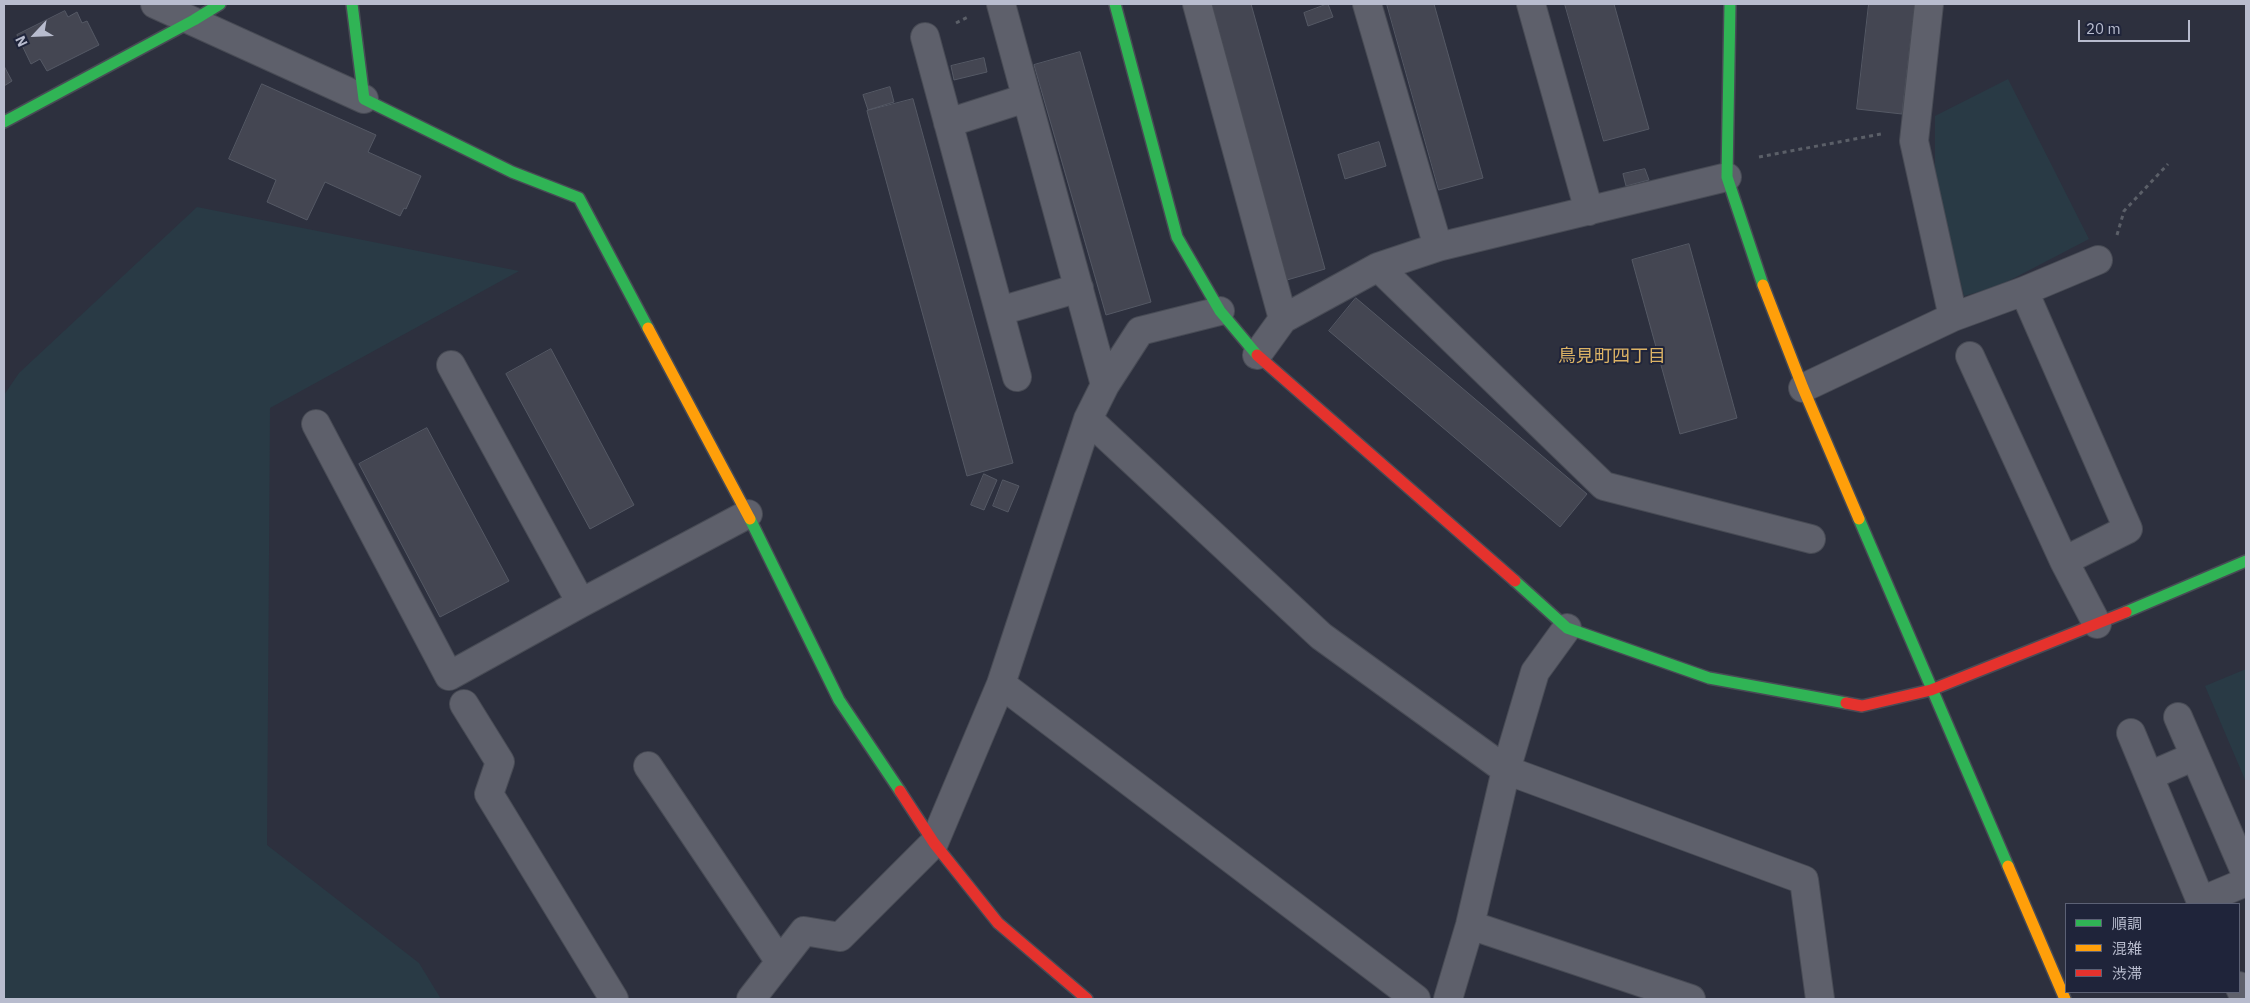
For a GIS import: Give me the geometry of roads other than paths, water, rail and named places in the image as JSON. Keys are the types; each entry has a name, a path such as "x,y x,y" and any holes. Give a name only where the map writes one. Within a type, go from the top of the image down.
{"street":[{"path":"155,4 194,20 364,99 512,172 579,198 748,514 839,700 934,844 998,922 1087,999"},
{"path":"4,122 194,20 220,4"},
{"path":"352,4 364,99"},
{"path":"1001,4 1105,386"},
{"path":"1115,4 1177,237 1220,311 1257,355 1567,628 1709,678 1862,706 1931,690 2097,624 2246,561"},
{"path":"1197,4 1284,319"},
{"path":"1367,4 1438,247"},
{"path":"1531,4 1589,211"},
{"path":"1730,4 1727,169 1762,286 1803,388 1931,690 2065,999"},
{"path":"1929,4 1914,141 1953,317"},
{"path":"926,37 1016,376"},
{"path":"948,123 1026,98"},
{"path":"1257,355 1284,319 1378,267 1438,247 1589,211 1727,169"},
{"path":"1803,388 1953,317 2024,291 2098,260"},
{"path":"1378,267 1604,486 1811,539"},
{"path":"1000,311 1079,288"},
{"path":"2024,291 2128,529 2064,561"},
{"path":"751,999 804,931 840,937 934,844 1001,684 1088,419 1105,386 1140,331 1220,311"},
{"path":"1970,356 2064,561 2097,624"},
{"path":"451,365 581,602"},
{"path":"1088,419 1321,636 1506,770 1804,880 1820,999"},
{"path":"316,424 449,676 581,602 748,514"},
{"path":"1448,999 1470,925 1506,770 1535,672 1567,628"},
{"path":"1001,684 1416,999"},
{"path":"464,704 500,762 488,794 614,999"},
{"path":"2178,717 2246,874"},
{"path":"2131,733 2201,903 2246,882"},
{"path":"2149,776 2195,756"},
{"path":"648,766 780,962"},
{"path":"1470,925 1691,999"}],"district":[{"name":"鳥見町四丁目","path":"1612,357"}]}
